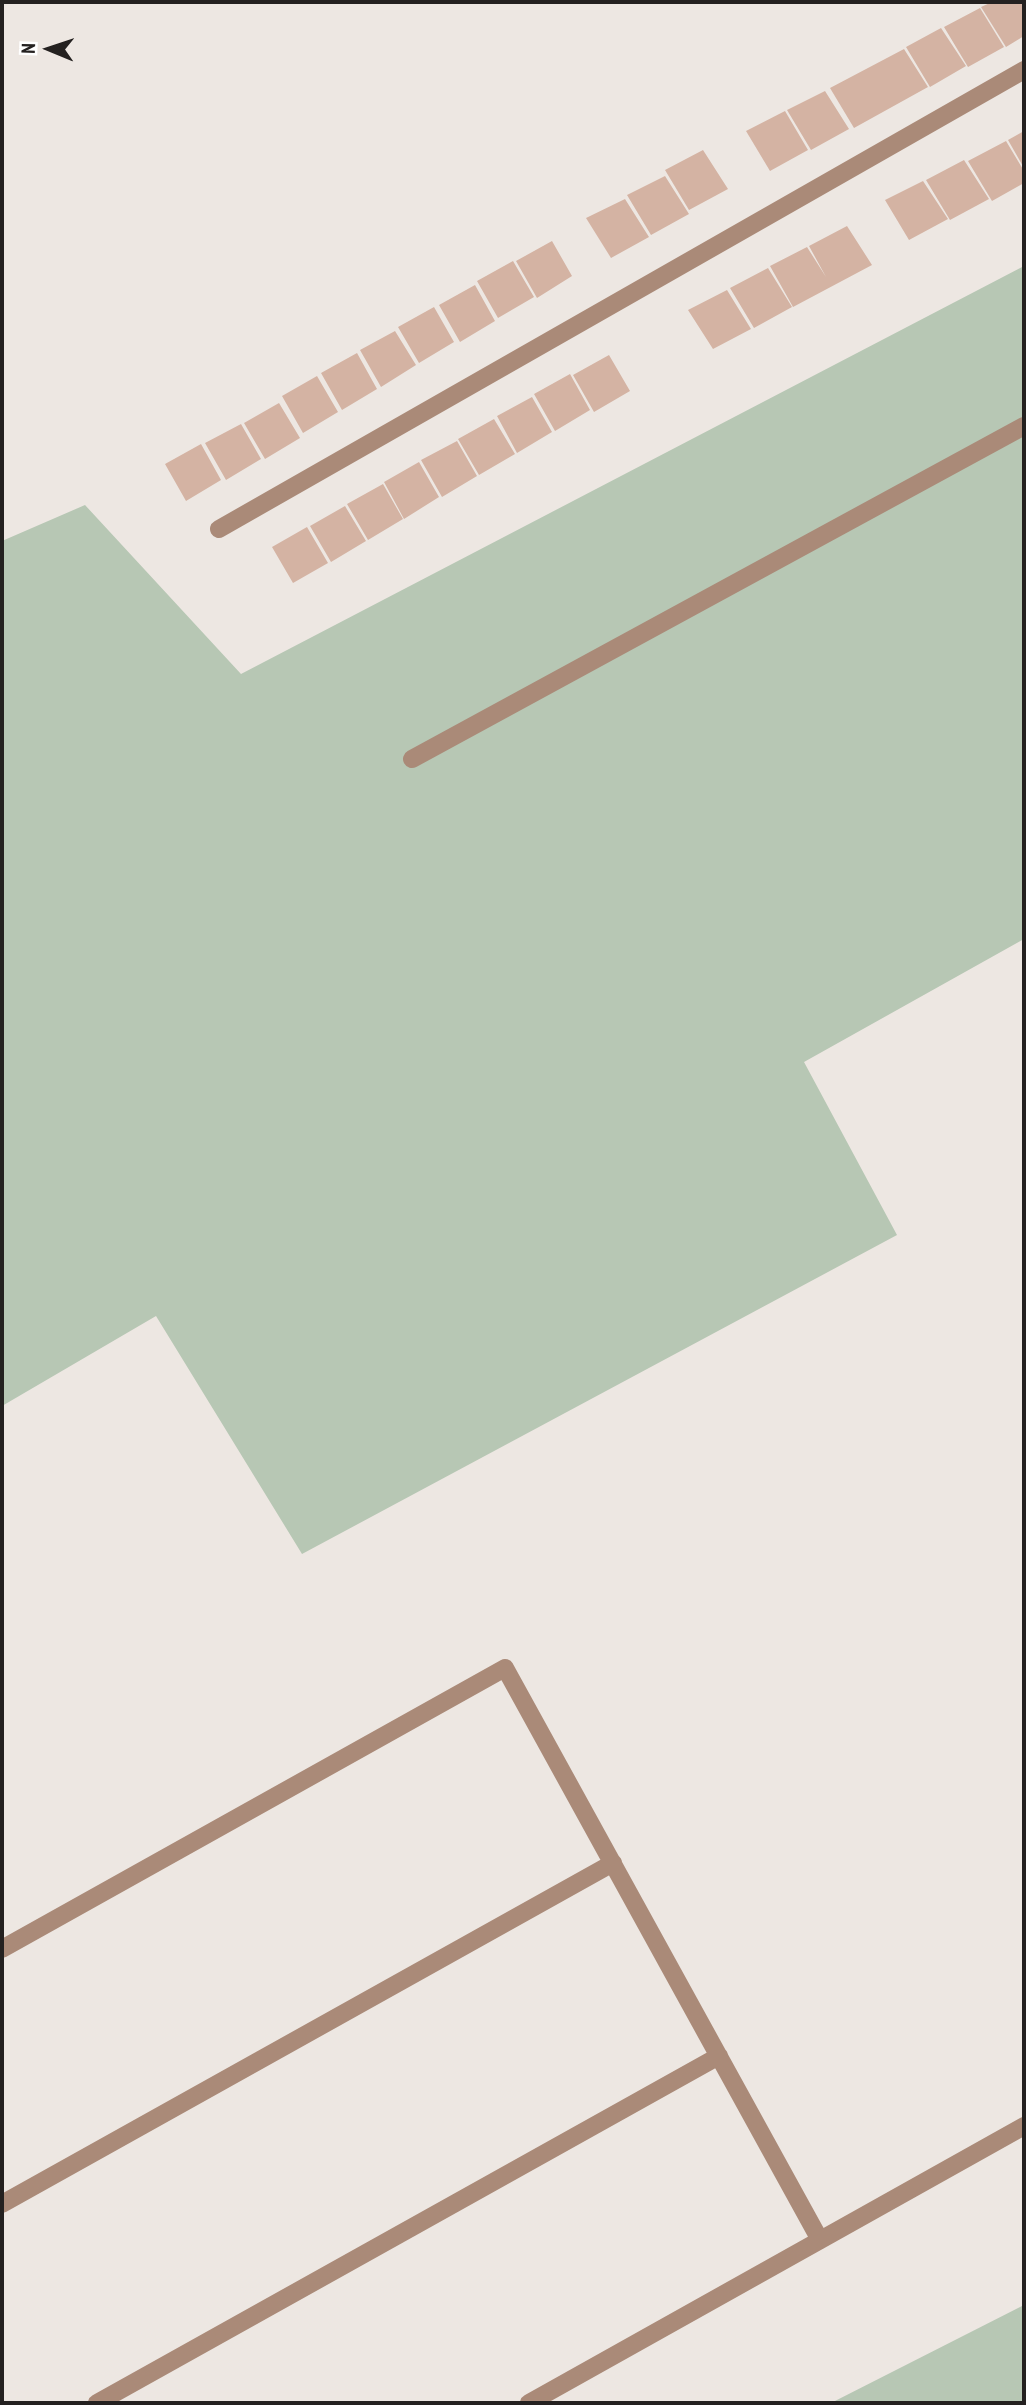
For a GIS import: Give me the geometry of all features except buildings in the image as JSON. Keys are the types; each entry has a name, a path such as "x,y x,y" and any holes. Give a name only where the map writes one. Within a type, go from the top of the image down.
{"street":[{"path":"219,529 1024,70"},
{"path":"412,759 1024,426"},
{"path":"2,1949 505,1668 820,2240"},
{"path":"2,2204 612,1863"},
{"path":"97,2403 719,2056"},
{"path":"529,2403 1024,2126"}],"green space":[{"path":"1024,266 1024,939 804,1062 897,1235 302,1554 156,1316 2,1406 2,541 85,505 241,674"},
{"path":"1024,2305 1024,2403 831,2403"}]}
